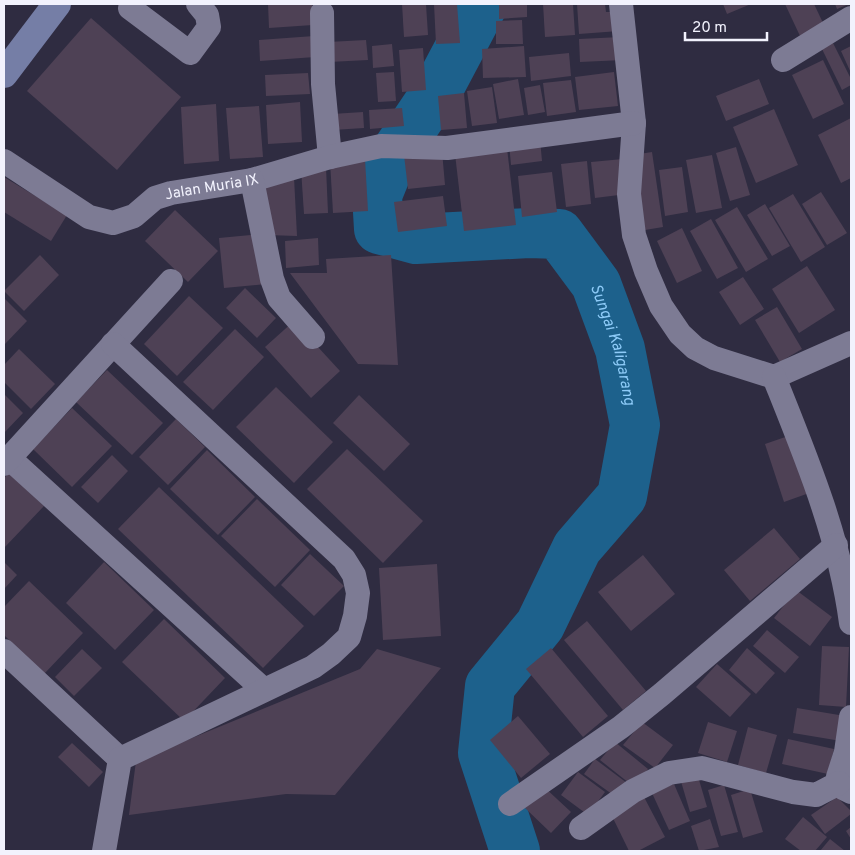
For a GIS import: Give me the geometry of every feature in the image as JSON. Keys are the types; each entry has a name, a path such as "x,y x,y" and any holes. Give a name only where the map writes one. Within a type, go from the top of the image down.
{"main road":[{"path":"4,74 57,4"}],"street":[{"path":"133,4 130,8 190,53 209,28 207,15 198,4"},
{"path":"621,4 634,123 629,194 634,235 646,271 662,306 680,334 694,348 714,358 774,377 851,343"},
{"path":"322,14 323,84 330,157"},
{"path":"782,60 851,18"},
{"name":"Jalan Muria IX","path":"4,162 89,217 114,223 134,216 155,198 171,193 252,180 330,157 381,146 447,148 634,123"},
{"path":"252,180 272,279 279,298 313,338"},
{"path":"171,281 6,461 264,690"},
{"path":"113,344 344,559 354,575 358,593 356,616 349,637 313,666 120,759"},
{"path":"774,377 804,453 836,545 851,623"},
{"path":"510,804 614,731 662,694 836,545"},
{"path":"4,651 120,759"},
{"path":"581,828 634,791 669,773 702,768 793,792 816,795 845,787 838,777 846,752 851,716"},
{"path":"104,851 120,759"}],"building":[{"path":"268,4 312,4 313,25 269,28"},
{"path":"402,4 426,4 428,35 404,37"},
{"path":"434,4 457,4 460,43 436,44"},
{"path":"499,4 527,4 527,17 499,19"},
{"path":"543,4 573,4 575,35 545,37"},
{"path":"577,4 605,4 606,12 618,12 619,31 579,34"},
{"path":"723,4 751,4 727,14"},
{"path":"785,4 814,4 824,25 800,36"},
{"path":"835,4 849,4 837,9"},
{"path":"91,18 181,97 117,170 27,91"},
{"path":"522,20 523,44 496,44 496,21"},
{"path":"314,36 315,57 260,61 259,40"},
{"path":"621,37 623,60 580,62 579,39"},
{"path":"366,40 368,60 329,62 328,42"},
{"path":"833,43 851,79 851,85 842,90 822,49"},
{"path":"392,44 394,66 373,68 372,46"},
{"path":"524,46 526,77 483,78 482,49"},
{"path":"851,46 851,73 841,51"},
{"path":"423,48 426,90 402,92 399,50"},
{"path":"569,53 571,76 531,81 529,57"},
{"path":"823,60 844,104 813,119 792,75"},
{"path":"394,72 396,101 378,102 376,73"},
{"path":"614,72 618,106 579,110 575,77"},
{"path":"308,73 310,94 266,96 265,75"},
{"path":"518,79 524,115 499,119 493,84"},
{"path":"759,79 769,104 726,121 716,96"},
{"path":"571,80 576,112 547,116 543,83"},
{"path":"540,85 545,112 528,115 524,88"},
{"path":"492,87 497,123 472,126 467,91"},
{"path":"464,93 467,128 441,130 438,96"},
{"path":"300,102 302,142 268,144 266,105"},
{"path":"216,104 219,161 184,164 181,107"},
{"path":"259,106 263,157 230,159 226,108"},
{"path":"402,108 404,126 370,129 369,110"},
{"path":"774,109 798,165 756,183 733,127"},
{"path":"363,112 364,128 333,130 332,114"},
{"path":"851,118 851,178 841,183 818,135"},
{"path":"540,139 542,161 511,165 509,143"},
{"path":"736,147 750,195 730,201 716,153"},
{"path":"507,148 516,225 464,231 455,154"},
{"path":"442,151 445,185 408,189 404,155"},
{"path":"652,152 663,227 645,230 633,155"},
{"path":"712,155 722,208 696,213 686,160"},
{"path":"365,159 368,211 333,213 330,161"},
{"path":"623,159 627,194 595,198 591,162"},
{"path":"587,161 591,204 566,207 561,164"},
{"path":"326,167 328,213 304,214 301,169"},
{"path":"682,167 688,212 665,216 659,170"},
{"path":"552,172 557,212 522,217 518,176"},
{"path":"4,177 67,215 51,241 4,212"},
{"path":"294,177 297,236 267,235 257,183"},
{"path":"821,192 847,233 827,245 802,204"},
{"path":"793,194 825,247 801,262 769,208"},
{"path":"443,196 447,226 398,232 394,202"},
{"path":"765,204 790,246 772,256 747,215"},
{"path":"737,207 768,259 746,272 715,220"},
{"path":"175,210 218,251 188,282 145,241"},
{"path":"711,219 738,268 717,279 690,231"},
{"path":"682,228 702,271 677,283 657,241"},
{"path":"262,234 266,284 224,288 219,238"},
{"path":"318,238 319,265 286,268 285,241"},
{"path":"40,255 59,275 24,311 4,291"},
{"path":"391,255 398,365 358,364 290,273 327,273 326,259"},
{"path":"807,266 835,310 799,333 772,289"},
{"path":"743,277 764,309 740,325 719,292"},
{"path":"245,288 276,318 257,338 226,308"},
{"path":"189,296 223,328 177,376 144,344"},
{"path":"4,298 27,321 4,345"},
{"path":"777,307 802,349 780,362 755,320"},
{"path":"294,321 340,371 311,398 265,347"},
{"path":"235,329 264,357 213,410 183,382"},
{"path":"19,349 55,384 31,409 4,382 4,365"},
{"path":"107,370 163,423 132,455 76,402"},
{"path":"276,387 333,442 294,483 236,427"},
{"path":"4,394 23,413 4,433"},
{"path":"359,395 410,444 384,471 333,423"},
{"path":"72,408 112,446 72,487 33,449"},
{"path":"176,419 205,447 168,485 139,457"},
{"path":"794,434 812,492 784,502 765,444"},
{"path":"347,449 423,521 383,563 307,489"},
{"path":"207,450 255,497 218,535 170,489"},
{"path":"112,455 128,471 98,503 81,487"},
{"path":"9,473 44,506 4,548 4,478"},
{"path":"159,487 304,626 263,668 118,529"},
{"path":"257,499 310,550 275,587 221,536"},
{"path":"774,528 800,559 750,601 724,570"},
{"path":"310,554 344,586 314,616 281,585"},
{"path":"643,555 675,594 631,631 598,592"},
{"path":"4,562 17,575 4,589"},
{"path":"104,562 154,610 115,650 66,603"},
{"path":"437,564 441,636 383,640 379,568"},
{"path":"29,581 83,633 44,674 4,635 4,607"},
{"path":"796,590 832,617 810,646 774,618"},
{"path":"164,619 225,678 184,721 122,662"},
{"path":"587,621 646,691 623,710 564,640"},
{"path":"767,630 799,657 785,673 753,646"},
{"path":"822,646 849,647 846,707 819,705"},
{"path":"551,648 608,716 583,737 526,669"},
{"path":"747,648 775,673 756,694 729,670"},
{"path":"82,649 102,668 74,696 55,677"},
{"path":"377,649 441,668 335,795 286,794 129,815 136,761 360,669"},
{"path":"717,664 751,694 730,717 696,687"},
{"path":"797,708 845,716 841,741 793,733"},
{"path":"518,716 550,754 521,778 490,740"},
{"path":"642,722 673,745 655,768 623,745"},
{"path":"708,722 737,731 727,762 698,753"},
{"path":"748,727 777,735 766,773 738,765"},
{"path":"788,739 834,749 828,774 782,764"},
{"path":"615,742 648,769 634,787 600,760"},
{"path":"72,743 103,772 89,787 58,757"},
{"path":"595,759 627,783 616,797 584,774"},
{"path":"578,772 605,792 588,815 561,795"},
{"path":"697,773 707,807 690,812 680,778"},
{"path":"674,784 690,821 669,830 652,793"},
{"path":"724,785 738,832 721,836 708,790"},
{"path":"543,786 571,812 551,833 524,807"},
{"path":"750,789 763,832 743,838 731,795"},
{"path":"644,797 665,837 638,851 629,851 611,814"},
{"path":"837,797 851,811 851,814 825,834 811,815"},
{"path":"803,817 827,837 815,851 801,851 785,839"},
{"path":"710,819 719,847 699,851 691,826"},
{"path":"851,827 851,839 846,831"},
{"path":"830,839 845,851 820,851"}],"waterway":[{"name":"Sungai Kaligarang","path":"483,4 437,91 392,158 377,195 379,229 416,239 529,233 559,234 596,284 620,349 635,425 622,496 577,548 540,625 490,686 483,753 515,851"}]}
